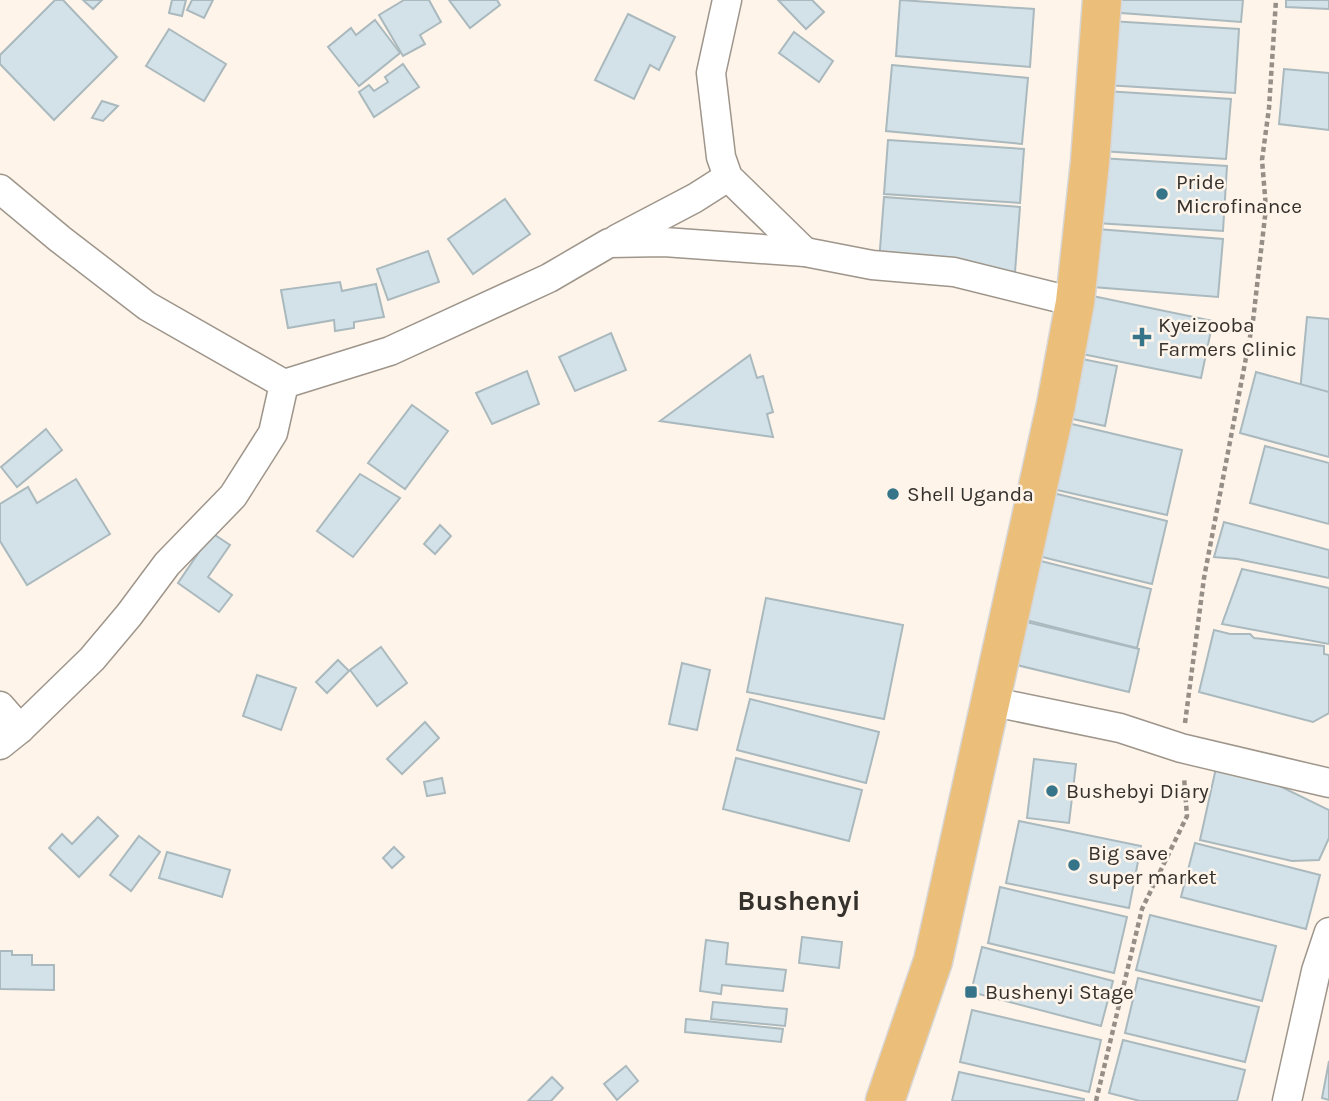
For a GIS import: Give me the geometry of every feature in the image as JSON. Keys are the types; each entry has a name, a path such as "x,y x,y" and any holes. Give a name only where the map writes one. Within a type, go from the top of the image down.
{"main road":[{"path":"885,1101 933,961 1056,405 1075,302 1090,162 1102,0"}],"street":[{"path":"727,0 711,73 721,157 728,177 805,252"},
{"path":"284,384 390,351 549,278 609,243 642,228 728,177"},
{"path":"0,189 147,306 284,384"},
{"path":"609,243 664,242 805,252 872,265 954,272 1075,302"},
{"path":"0,706 10,737 92,659 167,564 233,496 273,433 284,384"},
{"path":"989,701 1120,728 1181,748 1329,783"},
{"path":"1287,1101 1323,974 1329,932"}],"path":[{"path":"1096,1101 1142,909 1187,816 1181,748 1204,578 1252,321 1259,268 1266,208 1262,160 1269,108 1276,0"}],"building":[{"path":"55,0 63,0 117,57 54,120 0,64 0,55"},
{"path":"83,0 102,0 93,9"},
{"path":"172,0 186,0 182,16 169,13"},
{"path":"192,0 213,0 204,18 187,10"},
{"path":"404,0 429,0 441,22 420,35 425,44 403,56 379,15"},
{"path":"449,0 497,0 500,5 470,28"},
{"path":"778,0 812,0 824,12 806,29"},
{"path":"900,0 1034,9 1030,67 896,56"},
{"path":"1109,0 1243,0 1241,22 1108,12"},
{"path":"1286,0 1329,0 1329,9 1286,7"},
{"path":"628,14 675,37 659,70 650,65 634,99 595,80"},
{"path":"375,20 400,53 359,86 328,47 351,28 356,35"},
{"path":"1110,21 1239,29 1235,93 1106,85"},
{"path":"169,29 226,64 204,101 146,66"},
{"path":"794,32 833,61 819,82 779,53"},
{"path":"403,64 419,87 374,117 359,92 369,85 374,91 388,82 385,77"},
{"path":"892,65 1028,78 1022,144 886,131"},
{"path":"1284,69 1329,73 1329,130 1279,124"},
{"path":"1105,91 1231,99 1226,159 1101,151"},
{"path":"102,101 118,106 103,121 92,118"},
{"path":"888,140 1024,149 1020,203 884,194"},
{"name":"Pride Microfinance","path":"1100,158 1227,166 1223,231 1096,223"},
{"path":"884,197 1020,207 1015,272 879,262"},
{"path":"505,199 530,234 473,274 448,239"},
{"path":"1097,229 1223,239 1218,297 1093,287"},
{"path":"428,251 439,282 388,300 377,269"},
{"path":"340,282 342,291 376,284 384,317 354,322 354,328 335,331 334,320 288,328 281,290"},
{"name":"Kyeizooba Farmers Clinic","path":"1083,294 1213,321 1201,378 1072,352"},
{"path":"1307,317 1329,319 1329,395 1300,392"},
{"path":"611,333 626,370 575,391 559,357"},
{"path":"750,355 757,378 763,376 773,412 767,414 773,437 660,421"},
{"path":"1072,357 1117,366 1105,426 1059,416"},
{"path":"527,371 539,404 492,424 476,393"},
{"path":"1256,372 1329,392 1329,457 1240,433"},
{"path":"412,405 448,431 405,489 368,463"},
{"path":"1059,421 1182,450 1167,515 1044,487"},
{"path":"46,429 62,450 17,487 1,467"},
{"path":"1265,446 1329,463 1329,524 1250,503"},
{"path":"360,474 400,498 353,557 317,531"},
{"path":"76,479 110,534 27,585 0,541 0,504 28,487 37,503"},
{"path":"1045,491 1167,521 1152,584 1030,554"},
{"path":"1224,522 1329,550 1329,578 1237,559 1214,557"},
{"path":"440,525 451,536 435,554 424,544"},
{"path":"212,533 230,545 208,577 232,595 219,612 178,583"},
{"path":"1029,558 1151,589 1137,648 1014,617"},
{"path":"1242,569 1329,588 1329,644 1222,624"},
{"path":"766,598 903,625 884,719 747,692"},
{"path":"1014,619 1139,649 1129,692 1004,662"},
{"path":"1214,630 1230,634 1250,634 1254,638 1324,646 1324,654 1329,655 1329,713 1313,722 1199,692"},
{"path":"381,647 407,683 377,706 350,670"},
{"path":"338,660 349,671 327,693 316,682"},
{"path":"682,663 710,670 697,730 669,724"},
{"path":"257,675 296,688 281,730 243,716"},
{"path":"750,699 879,732 866,783 737,750"},
{"path":"425,722 439,738 402,774 387,759"},
{"path":"736,758 862,790 849,841 723,809"},
{"name":"Bushebyi Diary","path":"1034,759 1076,764 1069,823 1027,818"},
{"path":"1216,768 1263,778 1329,810 1329,838 1319,860 1292,861 1200,840"},
{"path":"442,778 445,793 427,796 424,782"},
{"path":"98,817 118,836 79,877 49,848 62,834 72,844"},
{"name":"Big save super market","path":"1019,821 1141,846 1129,908 1006,883"},
{"path":"139,836 160,852 131,891 110,875"},
{"path":"1195,843 1320,875 1306,929 1181,897"},
{"path":"394,847 404,857 392,868 383,858"},
{"path":"167,852 230,870 222,897 159,878"},
{"path":"1000,887 1127,917 1114,973 988,943"},
{"path":"1150,915 1276,946 1262,1001 1136,970"},
{"path":"802,937 842,942 839,968 799,963"},
{"path":"706,940 728,943 726,964 786,970 783,991 722,985 721,994 700,991"},
{"path":"982,947 1113,981 1101,1026 971,992"},
{"path":"0,951 12,951 12,955 32,955 32,965 54,965 54,990 0,989"},
{"path":"1138,978 1259,1007 1245,1062 1125,1033"},
{"path":"713,1002 787,1009 785,1026 711,1019"},
{"path":"972,1010 1101,1040 1089,1092 960,1062"},
{"path":"686,1019 783,1029 781,1042 685,1032"},
{"path":"1123,1040 1245,1070 1237,1101 1140,1101 1109,1093"},
{"path":"1329,1061 1329,1100 1322,1098"},
{"path":"626,1066 638,1081 617,1100 604,1084"},
{"path":"959,1072 1084,1099 1084,1101 952,1101"},
{"path":"552,1077 563,1088 551,1101 528,1101"}],"place":[{"name":"Pride Microfinance","path":"1162,194"},
{"name":"Kyeizooba Farmers Clinic","path":"1142,337"},
{"name":"Shell Uganda","path":"893,494"},
{"name":"Bushebyi Diary","path":"1052,791"},
{"name":"Big save super market","path":"1074,865"},
{"name":"Bushenyi Stage","path":"971,992"}],"district":[{"name":"Bushenyi","path":"799,900"}]}
